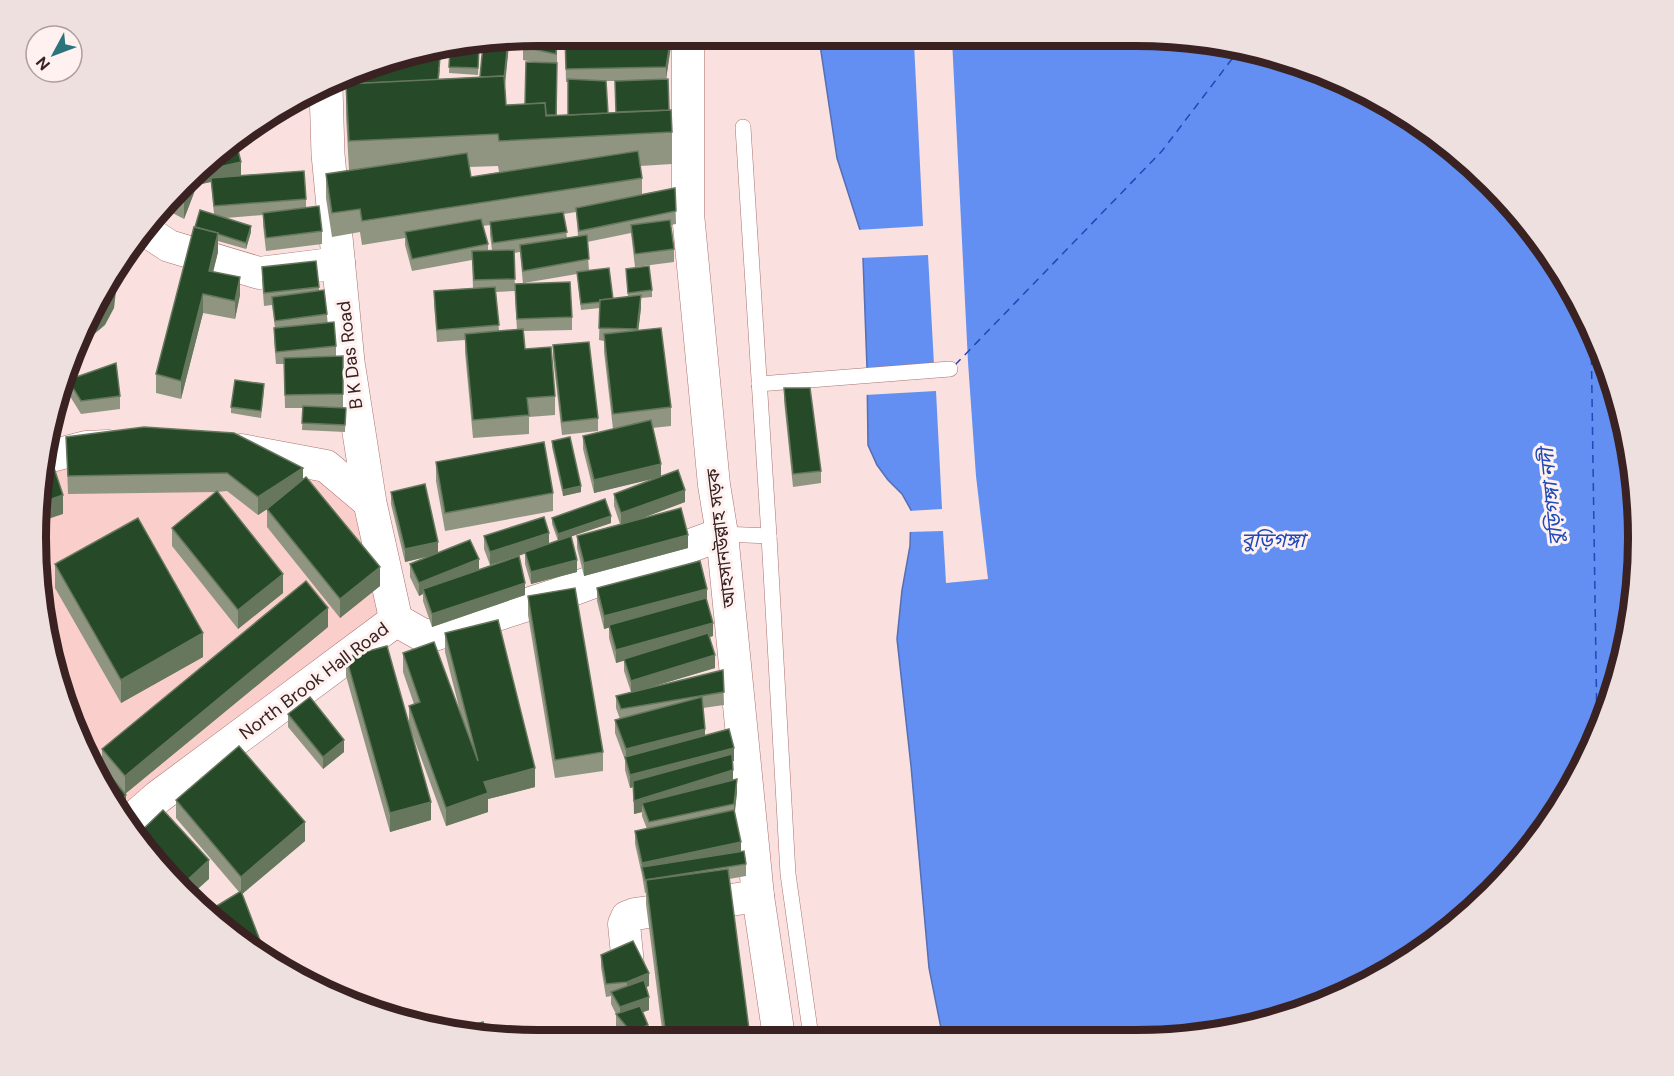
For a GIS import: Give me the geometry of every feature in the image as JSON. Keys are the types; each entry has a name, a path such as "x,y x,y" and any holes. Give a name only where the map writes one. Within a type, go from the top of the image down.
{"street":[{"name":"আহসানউল্লাহ সড়ক","path":"688,46 688,214 714,485 722,534 758,896 778,1030"},
{"name":"B K Das Road","path":"326,95 328,154 348,362 370,503 396,620"},
{"path":"152,235 169,246 259,273 339,263"},
{"path":"210,444 326,466 370,503"},
{"path":"54,455 86,447 131,446"},
{"name":"North Brook Hall Road","path":"134,818 158,797 396,620 426,638 557,595 722,534"},
{"path":"634,1014 624,924 627,917 758,896"}],"lane":[{"path":"743,127 788,874 810,1030"},
{"path":"759,384 950,369"},
{"path":"722,534 769,536"}],"shaded area":[{"path":"54,457 326,466 370,503 396,620 129,811 112,784 84,726 63,665 56,634 46,538"}],"water":[{"name":"বুড়িগঙ্গা","path":"820,46 1136,46 1168,48 1232,56 1263,63 1324,84 1353,97 1382,112 1435,148 1484,190 1506,214 1545,265 1562,292 1590,350 1601,380 1611,411 1623,474 1628,538 1626,570 1618,634 1611,665 1590,726 1577,755 1562,784 1526,837 1484,886 1460,908 1409,947 1382,964 1324,992 1263,1013 1200,1025 1136,1030 941,1030 929,968 897,639 902,590 910,546 911,510 902,494 877,465 868,445 863,258 860,230 837,158"}],"pier":[{"path":"914,46 952,46 968,362 976,476 988,579 946,583 943,531 908,532 908,511 942,509 936,391 865,395 864,368 934,365 928,255 860,258 857,230 923,226"}],"building":[{"path":"556,46 556,54 523,47"},
{"path":"565,46 670,46 666,67 566,69"},
{"path":"507,48 504,79 504,76 480,77 483,50"},
{"path":"479,51 478,68 449,67 450,55"},
{"path":"440,57 438,80 350,84 411,63"},
{"path":"526,62 557,63 556,115 546,115 545,103 525,104"},
{"path":"504,76 506,105 545,103 546,116 671,110 672,132 499,141 498,134 349,141 346,86"},
{"path":"568,79 606,81 608,113 568,115"},
{"path":"668,79 669,110 616,112 615,81"},
{"path":"238,149 241,162 214,168"},
{"path":"638,151 642,178 362,221 360,209 332,213 326,174 467,153 471,177"},
{"path":"304,171 306,199 214,206 211,178"},
{"path":"675,188 676,211 579,231 576,208"},
{"path":"319,206 322,231 266,238 263,213"},
{"path":"200,210 251,226 246,243 195,227"},
{"path":"563,212 567,232 493,243 490,222"},
{"path":"481,219 488,244 412,259 405,232"},
{"path":"670,220 674,249 635,254 631,225"},
{"path":"194,227 218,233 209,271 240,277 235,301 203,294 181,381 156,374"},
{"path":"587,235 589,259 523,271 520,245"},
{"path":"514,250 515,279 474,280 472,251"},
{"path":"316,261 319,287 264,293 262,267"},
{"path":"649,266 652,290 628,293 626,269"},
{"path":"609,268 613,299 581,304 577,272"},
{"path":"570,282 572,317 517,319 515,284"},
{"path":"495,287 499,325 437,330 434,291"},
{"path":"324,290 327,314 275,321 272,297"},
{"path":"641,295 637,329 599,328 600,300"},
{"path":"334,322 336,346 276,352 274,328"},
{"path":"661,328 671,407 613,414 604,334"},
{"path":"523,329 525,349 551,347 555,396 527,398 529,415 473,420 465,334"},
{"path":"589,342 598,418 562,422 553,345"},
{"path":"343,356 343,394 285,395 284,358"},
{"path":"116,363 120,396 81,401 71,385 74,378"},
{"path":"235,380 264,384 261,411 231,407"},
{"path":"784,388 810,388 821,471 793,474"},
{"path":"303,406 346,408 345,425 302,423"},
{"path":"651,420 661,464 594,480 583,436"},
{"path":"144,427 234,433 303,468 258,497 227,473 68,476 66,437"},
{"path":"570,437 581,486 563,490 552,441"},
{"path":"544,442 553,493 445,513 436,462"},
{"path":"53,464 63,495 49,500"},
{"path":"678,470 685,490 621,513 614,494"},
{"path":"306,477 380,567 340,599 267,509"},
{"path":"425,484 438,542 405,549 391,492"},
{"path":"217,491 283,574 238,610 172,528"},
{"path":"605,499 611,516 558,534 552,518"},
{"path":"681,508 688,535 584,563 577,536"},
{"path":"544,517 549,533 490,552 484,536"},
{"path":"138,518 203,633 121,680 55,564"},
{"path":"571,536 577,560 531,572 525,552"},
{"path":"470,540 479,559 419,583 410,564"},
{"path":"519,556 525,583 432,614 423,589"},
{"path":"700,561 707,589 604,616 597,588"},
{"path":"306,581 328,608 125,776 102,749"},
{"path":"575,588 603,752 555,760 528,596"},
{"path":"706,598 713,623 616,650 609,625"},
{"path":"498,620 535,768 484,782 488,793 446,808 409,706 420,702 403,653 434,642 478,761 445,633"},
{"path":"708,633 715,655 631,681 624,659"},
{"path":"387,646 431,802 390,813 346,657"},
{"path":"723,670 724,692 621,709 616,696"},
{"path":"310,697 344,740 323,757 288,714"},
{"path":"702,697 705,729 626,749 615,720"},
{"path":"729,729 734,748 630,775 625,757"},
{"path":"239,746 305,822 241,877 176,800"},
{"path":"732,754 733,770 634,801 633,781"},
{"path":"103,767 126,795 121,799"},
{"path":"737,779 734,804 649,822 642,803"},
{"path":"163,810 209,860 186,881 143,830"},
{"path":"734,810 741,842 642,863 635,831"},
{"path":"744,851 746,864 645,880 642,867"},
{"path":"728,869 749,1030 665,1030 646,880"},
{"path":"241,891 261,944 239,928 214,908"},
{"path":"633,941 649,973 627,982 606,984 601,955"},
{"path":"644,980 649,997 620,1007 611,992"},
{"path":"640,1006 648,1025 629,1030 616,1014"}],"ferry route":[{"path":"955,365 1162,151 1234,56"},
{"path":"1591,354 1597,708"}],"water label":[{"name":"বুড়িগঙ্গা নদী","path":"1551,497"}]}
